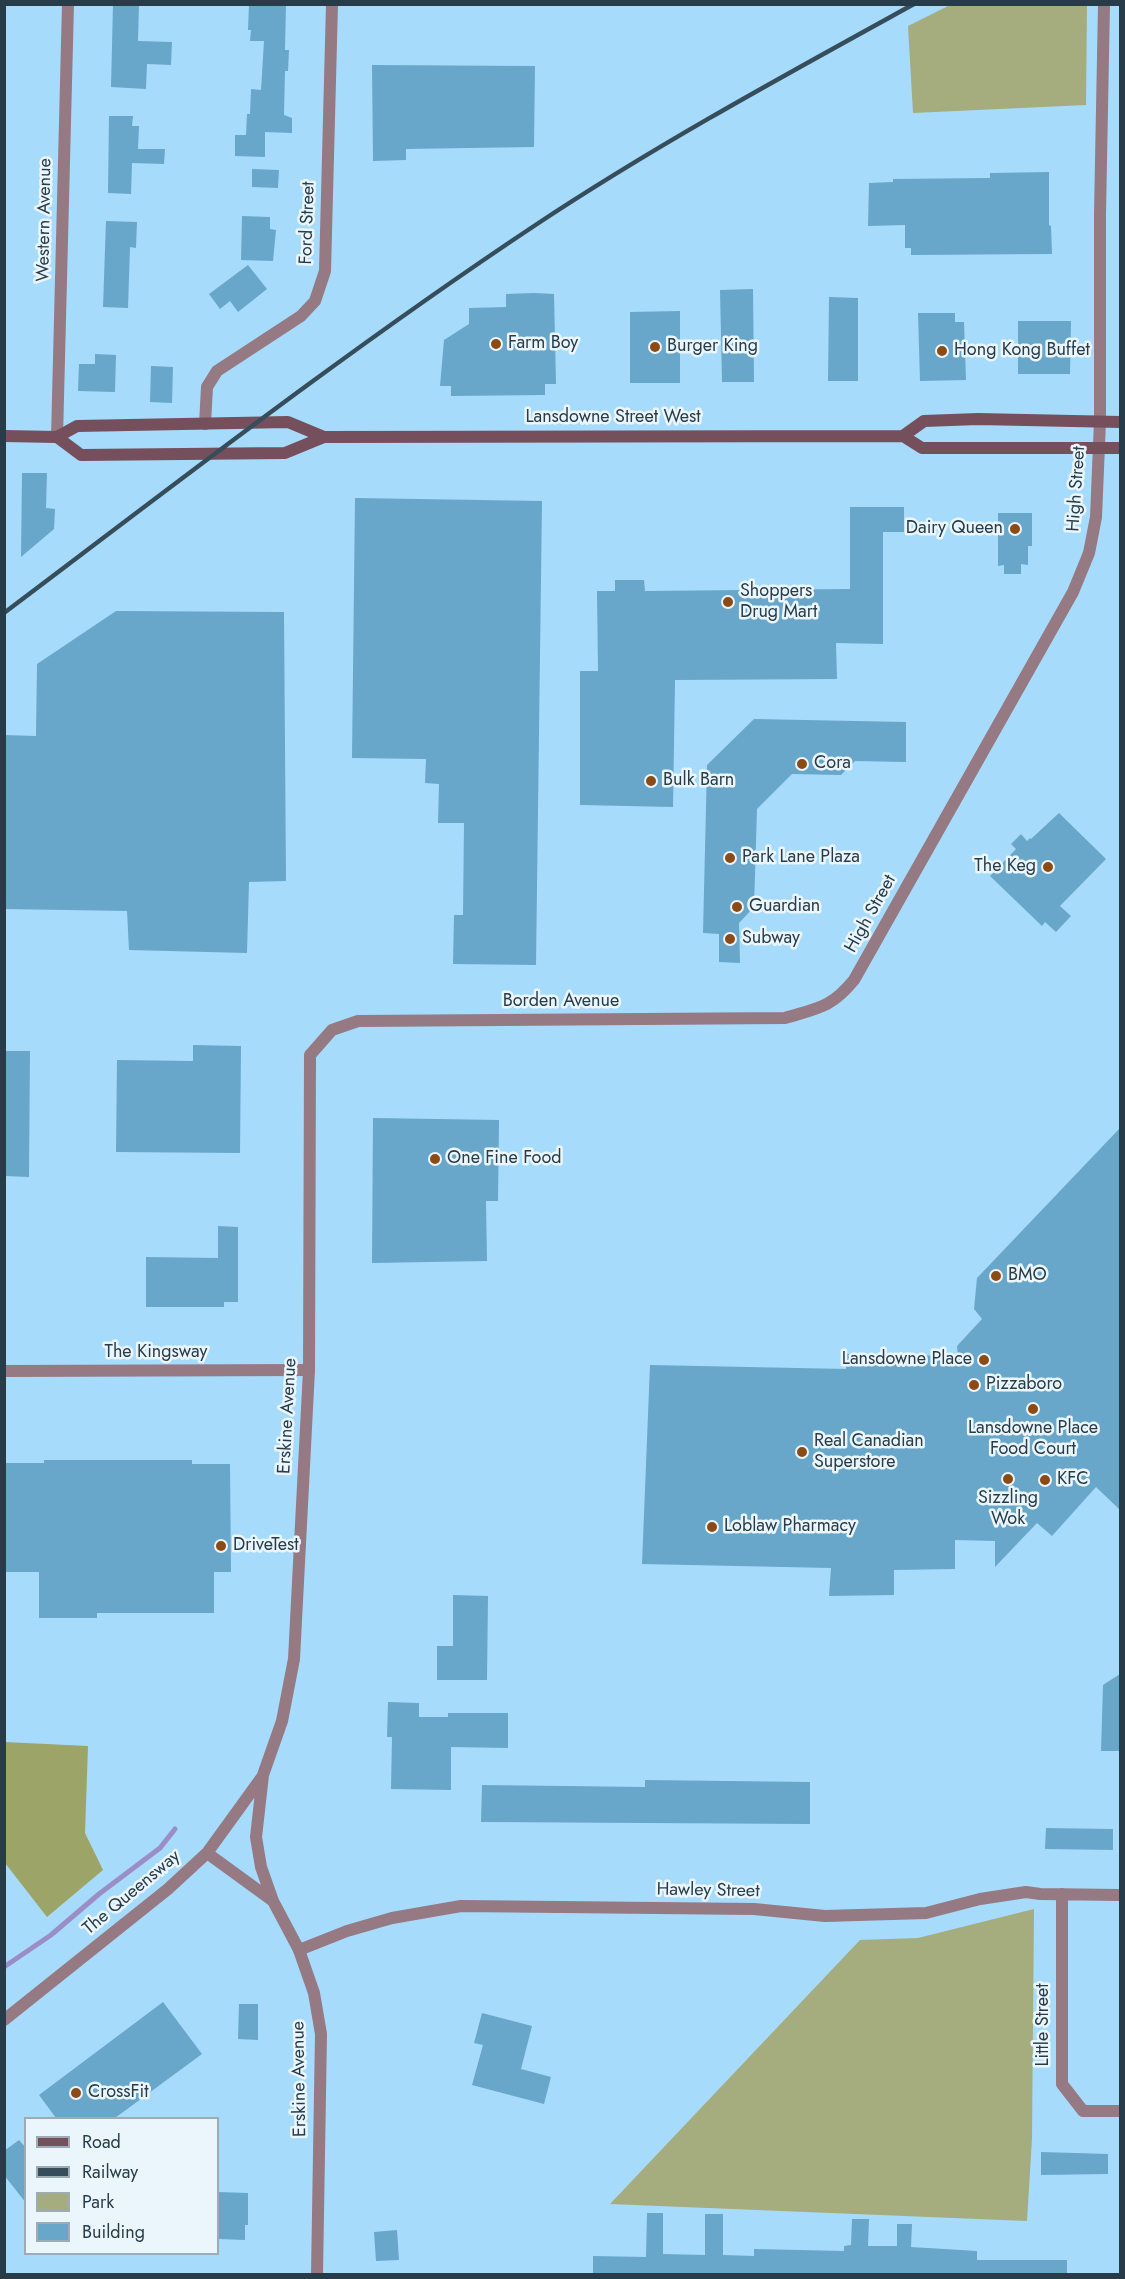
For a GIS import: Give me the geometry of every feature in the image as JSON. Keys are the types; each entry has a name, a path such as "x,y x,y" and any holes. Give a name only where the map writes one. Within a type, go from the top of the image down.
{"main road":[{"path":"903,436 924,421 978,419 1120,422"},
{"name":"Lansdowne Street West","path":"4,436 57,437 77,426 288,422 324,437"},
{"name":"Lansdowne Street West","path":"57,437 81,455 285,453 324,437 903,436 922,448 1120,448"}],"street":[{"name":"Western Avenue","path":"57,437 68,4"},
{"name":"Ford Street","path":"205,424 207,387 217,371 301,315 315,301 325,271 332,4"},
{"name":"High Street","path":"823,1007 839,998 854,980 1073,592 1089,553 1096,517 1100,421 1100,214 1104,4"},
{"name":"Borden Avenue","path":"310,1055 332,1030 358,1021 785,1018 823,1007"},
{"name":"Erskine Avenue","path":"263,1775 282,1721 294,1659 309,1370 310,1055"},
{"name":"The Kingsway","path":"4,1371 309,1370"},
{"name":"The Queensway","path":"4,2020 168,1889 207,1853 263,1775"},
{"path":"263,1775 256,1837 261,1867 273,1901"},
{"name":"Erskine Avenue","path":"207,1853 273,1901 299,1950 314,1993 321,2034 317,2274"},
{"name":"Hawley Street","path":"299,1950 347,1931 392,1918 461,1906 754,1909 825,1916 926,1913 980,1899 1026,1892 1120,1895"},
{"name":"Little Street","path":"1062,1894 1062,2084 1083,2110 1120,2111"}],"green space":[{"path":"952,4 1087,5 1086,105 913,113 908,26"},
{"path":"4,1742 88,1746 85,1833 103,1870 47,1917 5,1863"},
{"path":"1034,1909 1032,2138 1027,2221 610,2204 860,1940 918,1938"}],"building":[{"path":"113,4 139,4 138,41 172,42 171,65 147,64 146,89 111,87"},
{"path":"249,4 286,4 285,50 289,50 288,71 285,71 284,115 292,118 292,133 265,132 265,157 235,156 235,135 246,135 251,89 261,90 264,41 250,41"},
{"path":"372,65 535,66 534,147 406,149 406,160 373,161"},
{"path":"109,116 133,116 132,126 139,126 138,149 165,149 164,164 132,163 131,194 108,193"},
{"path":"252,169 279,170 278,188 252,187"},
{"path":"1049,172 1049,225 1051,226 1052,254 911,255 911,248 905,248 905,225 868,226 869,183 893,182 893,179 990,178 990,173"},
{"path":"242,216 270,217 270,229 276,230 273,261 241,260"},
{"path":"106,221 137,222 136,248 130,247 128,308 103,307"},
{"path":"248,265 267,289 238,312 230,301 220,309 209,294"},
{"path":"753,289 754,382 722,382 720,290"},
{"name":"Farm Boy","path":"506,294 554,294 556,384 545,384 545,395 451,396 451,386 440,386 444,340 469,324 469,308 506,307"},
{"path":"829,297 858,298 858,381 828,381"},
{"name":"Burger King","path":"680,311 680,383 630,383 630,312"},
{"name":"Hong Kong Buffet","path":"918,313 955,313 955,322 964,322 966,380 920,381"},
{"path":"1018,321 1071,321 1070,374 1018,374"},
{"path":"95,354 116,355 115,392 78,391 79,364 95,364"},
{"path":"151,366 173,367 172,403 150,402"},
{"path":"22,473 47,473 46,508 55,509 54,529 21,557"},
{"path":"355,498 542,501 536,965 453,964 454,915 463,915 464,823 438,823 439,784 425,783 426,759 352,758"},
{"path":"850,507 904,507 904,532 883,532 883,644 836,643 837,679 675,680 673,807 580,805 580,671 598,671 597,591 615,591 615,580 644,580 645,591 850,589"},
{"name":"Dairy Queen","path":"998,513 1032,513 1032,546 1028,546 1028,565 1021,564 1021,574 1004,574 1004,565 998,566"},
{"path":"116,611 284,612 286,881 249,882 247,953 129,950 127,911 4,909 4,735 36,736 37,664"},
{"name":"Park Lane Plaza","path":"754,719 906,722 906,762 855,761 841,775 792,774 757,809 754,907 739,923 740,963 719,962 719,934 703,933 707,765"},
{"name":"The Keg","path":"1059,813 1106,859 1060,906 1071,916 1056,932 1045,922 1042,926 990,876 1016,849 1011,844 1021,834 1027,841 1031,839"},
{"path":"193,1045 241,1046 240,1153 116,1152 117,1060 193,1061"},
{"path":"4,1051 30,1051 29,1177 4,1176"},
{"path":"373,1118 499,1120 498,1201 486,1201 487,1261 372,1263"},
{"name":"Lansdowne Place","path":"1120,1128 1120,1510 1096,1487 1052,1536 1037,1523 995,1567 995,1541 955,1540 955,1569 894,1570 894,1595 829,1596 831,1568 642,1564 650,1365 846,1369 847,1354 958,1356 957,1346 982,1319 974,1309 977,1278"},
{"path":"218,1226 238,1227 238,1302 224,1302 224,1307 146,1307 146,1257 218,1258"},
{"path":"44,1460 192,1460 192,1464 230,1464 231,1572 214,1572 214,1613 97,1613 97,1618 39,1618 39,1572 4,1572 4,1463 44,1463"},
{"path":"453,1595 488,1596 487,1680 437,1680 437,1646 453,1646"},
{"path":"1120,1674 1120,1751 1101,1751 1103,1685"},
{"path":"388,1702 419,1703 419,1717 448,1717 448,1713 508,1713 508,1748 451,1747 451,1790 391,1789 392,1737 387,1737"},
{"path":"645,1780 810,1782 810,1824 481,1822 482,1785 645,1787"},
{"path":"1046,1828 1113,1829 1113,1850 1045,1849"},
{"path":"163,2002 202,2054 116,2117 55,2117 39,2095"},
{"path":"239,2004 258,2004 258,2040 238,2039"},
{"path":"482,2013 532,2026 521,2069 551,2077 544,2104 472,2085 483,2045 474,2043"},
{"path":"19,2140 24,2146 24,2200 4,2175 4,2151"},
{"path":"1041,2152 1108,2154 1108,2174 1041,2175"},
{"path":"219,2192 248,2193 248,2225 245,2225 245,2240 219,2239"},
{"path":"647,2213 663,2213 663,2254 705,2255 705,2214 723,2214 723,2255 754,2256 754,2249 844,2251 844,2246 851,2245 852,2219 869,2219 868,2246 897,2246 897,2224 912,2224 911,2247 977,2251 977,2260 1067,2260 1067,2274 593,2274 593,2256 646,2257"},
{"path":"397,2230 399,2260 376,2261 374,2232"}],"waterway":[{"path":"4,1967 51,1935 99,1894 160,1848 175,1829"}],"railway":[{"path":"4,613 332,367 534,226 674,139 914,4"}],"place":[{"name":"Farm Boy","path":"496,344"},
{"name":"Burger King","path":"655,347"},
{"name":"Hong Kong Buffet","path":"942,351"},
{"name":"Dairy Queen","path":"1015,529"},
{"name":"Shoppers Drug Mart","path":"728,602"},
{"name":"Cora","path":"802,764"},
{"name":"Bulk Barn","path":"651,781"},
{"name":"Park Lane Plaza","path":"730,858"},
{"name":"The Keg","path":"1048,867"},
{"name":"Guardian","path":"737,907"},
{"name":"Subway","path":"730,939"},
{"name":"One Fine Food","path":"435,1159"},
{"name":"BMO","path":"996,1276"},
{"name":"Lansdowne Place","path":"984,1360"},
{"name":"Pizzaboro","path":"974,1385"},
{"name":"Lansdowne Place Food Court","path":"1033,1409"},
{"name":"Real Canadian Superstore","path":"802,1452"},
{"name":"Sizzling Wok","path":"1008,1479"},
{"name":"KFC","path":"1045,1480"},
{"name":"Loblaw Pharmacy","path":"712,1527"},
{"name":"DriveTest","path":"221,1546"},
{"name":"CrossFit","path":"76,2093"}]}
